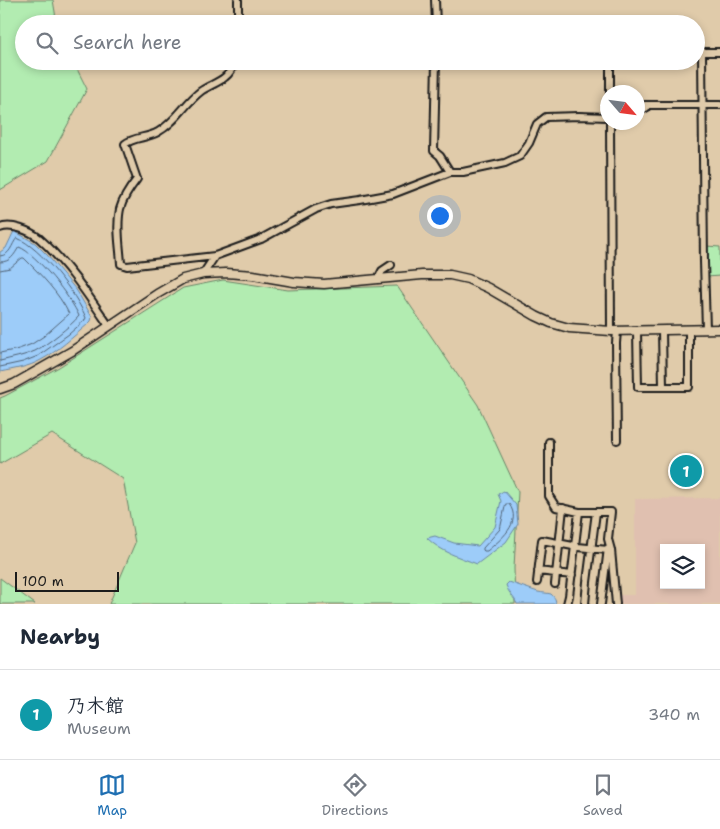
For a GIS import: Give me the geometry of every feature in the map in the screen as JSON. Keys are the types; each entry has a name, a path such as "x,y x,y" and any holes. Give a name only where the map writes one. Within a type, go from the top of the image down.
{"street":[{"path":"238,0 238,15"},
{"path":"435,0 436,15"},
{"path":"705,52 720,52"},
{"path":"232,70 224,78 202,90 178,116 159,132 128,141 125,144 137,178 127,192 120,208 118,230 122,264 127,266 215,256 261,239 316,209 331,204 393,194 450,172 463,172 505,163 520,156 529,143 537,124 546,117 600,117"},
{"path":"436,70 434,151 440,156 450,172"},
{"path":"610,70 610,85"},
{"path":"700,70 706,329"},
{"path":"646,108 645,105 720,105"},
{"path":"610,130 617,440"},
{"path":"0,228 8,226 20,229 30,232 38,238 72,274 109,326"},
{"path":"203,274 215,256"},
{"path":"378,279 382,271 391,265"},
{"path":"0,389 14,384 72,351 184,278 203,274 252,275 294,282 324,284 422,275 450,275 468,279 488,288 536,316 568,328 614,331 720,329"},
{"path":"662,330 663,387"},
{"path":"636,331 638,387 689,387 689,330"},
{"path":"549,442 549,496 556,507 579,512 611,512 608,539 612,558 616,604"},
{"path":"555,584 563,508"},
{"path":"567,604 579,512"},
{"path":"585,604 596,512"},
{"path":"537,582 542,540 592,548 609,546"},
{"path":"601,604 609,546"},
{"path":"538,571 572,575"}],"shaded area":[{"path":"720,498 720,604 619,604 619,595 635,595 635,499"}],"green space":[{"path":"0,0 53,0 56,15 15,15 15,70 78,70 87,89 48,161 0,190"},
{"path":"706,246 720,247 720,276 706,277"},
{"path":"223,280 288,290 397,286 478,405 518,492 514,568 515,604 109,604 135,543 123,479 52,434 0,464 0,398 59,367 183,288"},
{"path":"0,578 35,604 0,604"}],"water":[{"path":"14,231 35,243 48,256 77,291 92,317 88,324 65,344 47,356 26,366 0,372 0,252 6,248"},
{"path":"504,491 516,505 518,524 506,542 477,564 444,551 427,538 435,536 454,543 478,546 495,527 501,501 498,494"},
{"path":"509,582 538,592 551,594 556,603 517,604 507,588 506,585"}],"place":[{"name":"乃木館","path":"686,471"}]}
